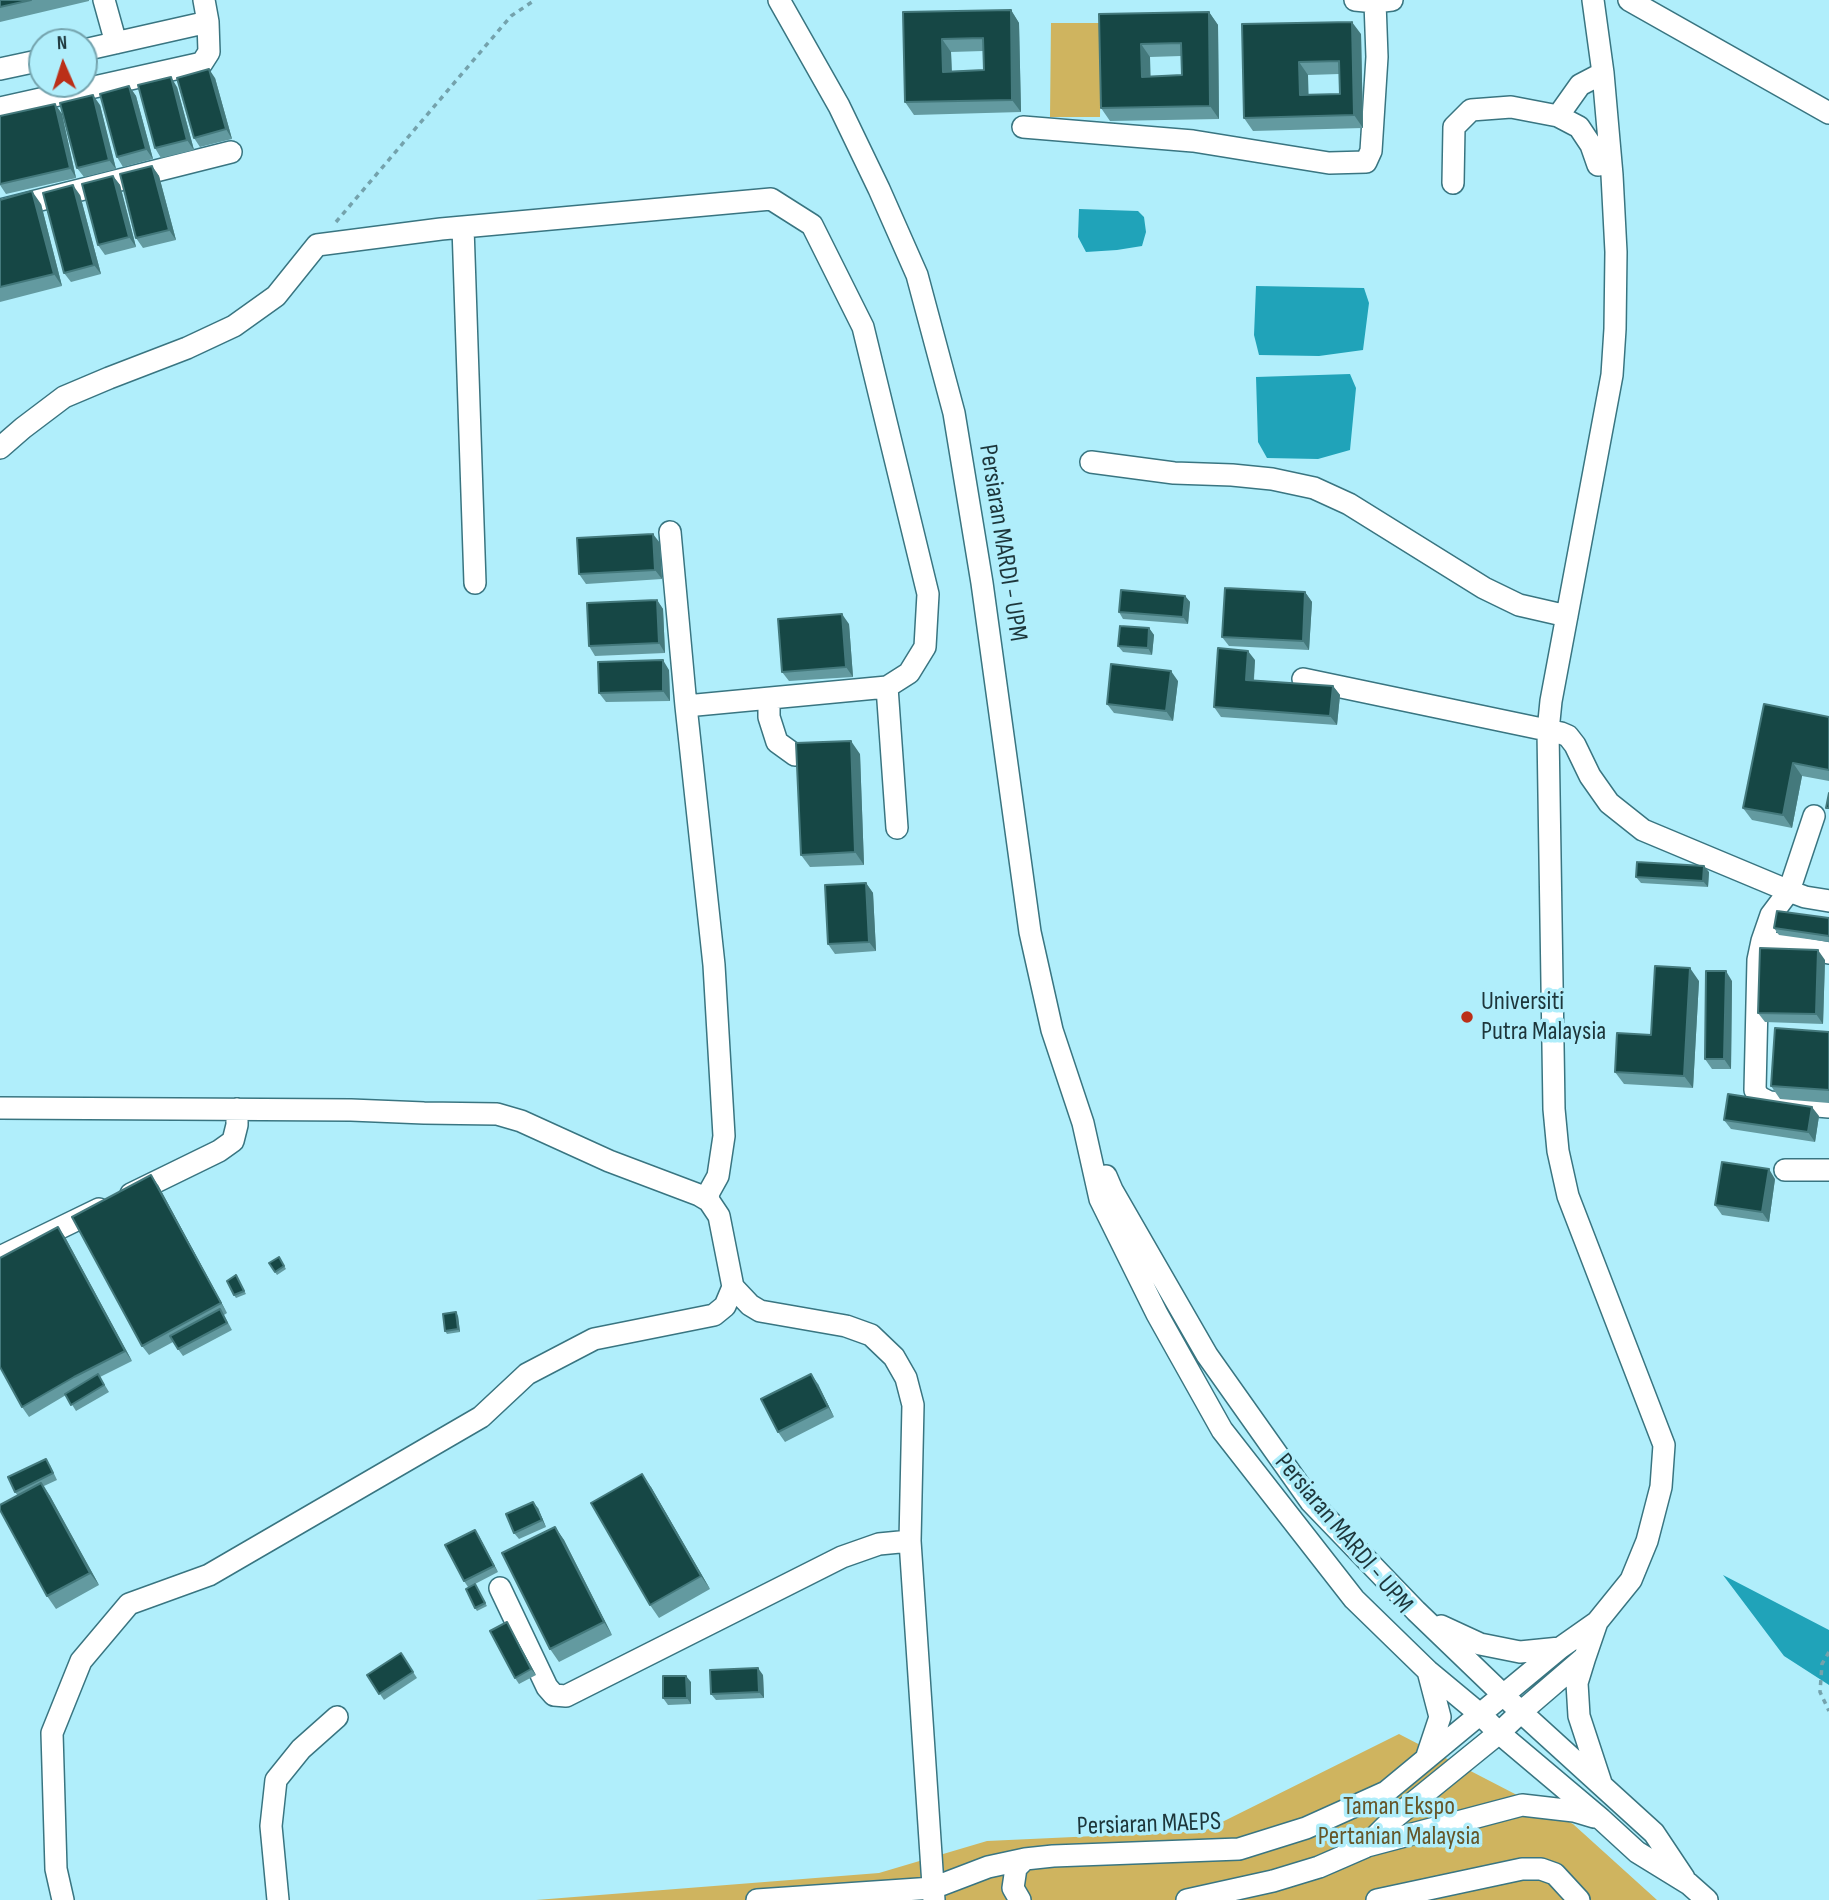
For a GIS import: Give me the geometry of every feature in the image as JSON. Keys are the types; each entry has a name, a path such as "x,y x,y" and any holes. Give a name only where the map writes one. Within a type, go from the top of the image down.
{"street":[{"path":"105,0 116,43"},
{"path":"98,86 206,60 209,52 208,22 204,0"},
{"name":"Persiaran MARDI - UPM","path":"779,0 839,106 917,275 954,413 982,583 1030,932 1052,1030 1083,1123 1112,1190 1207,1355 1311,1502 1416,1611 1521,1712 1654,1833 1689,1884"},
{"path":"1593,0 1612,175 1616,253 1614,347 1612,374 1551,701 1548,731 1554,1109 1558,1152 1568,1196 1664,1445 1661,1487 1647,1541 1631,1580 1597,1622 1577,1683 1579,1716 1602,1786"},
{"path":"1629,0 1829,113"},
{"path":"1023,127 1193,141 1329,163 1366,162 1371,151 1377,57 1374,1"},
{"path":"98,47 208,22"},
{"path":"0,69 28,63"},
{"path":"1558,116 1580,85 1603,73"},
{"path":"0,108 44,98"},
{"path":"1453,183 1454,127 1471,110 1511,107 1558,116 1579,127 1591,145 1598,165"},
{"path":"0,210 231,152"},
{"path":"0,447 64,397 187,348 234,326 276,296 317,245 463,227 771,199 813,225 863,327 929,594 925,647 909,673 887,687 686,706"},
{"path":"463,227 475,583"},
{"path":"1091,462 1174,473 1272,479 1314,488 1349,504 1484,589 1519,605 1567,616"},
{"path":"670,531 714,965 724,1136 713,1188 733,1287 750,1306 760,1311 846,1326 871,1335 894,1357 906,1378 913,1405 910,1541 934,1894"},
{"path":"1303,679 1568,736 1590,776 1609,803 1643,830 1789,891 1829,901"},
{"path":"887,687 897,828"},
{"path":"769,699 769,717 776,742 794,755"},
{"path":"1814,816 1789,891 1770,915 1762,941 1758,960 1755,1090 1759,1097 1769,1102 1829,1107"},
{"path":"1762,941 1829,953"},
{"path":"0,1108 351,1110 496,1114 521,1121 609,1161 699,1195 713,1188"},
{"path":"0,1257 219,1151 233,1141 237,1109"},
{"name":"Persiaran MARDI - UPM","path":"1083,1123 1100,1199 1157,1314 1222,1430 1354,1599 1428,1671 1637,1852 1689,1884 1707,1900"},
{"path":"1784,1170 1829,1170"},
{"path":"63,1900 56,1869 52,1733 81,1661 129,1604 209,1575 481,1417 527,1374 594,1339 714,1315 725,1306 733,1287"},
{"path":"500,1588 547,1687 554,1695 566,1696 842,1557 879,1544 910,1541"},
{"path":"1416,1611 1452,1632 1480,1644 1520,1652 1560,1648"},
{"name":"Persiaran MAEPS","path":"757,1900 934,1894 988,1867 1024,1859 1239,1849 1306,1828 1386,1792 1560,1648 1597,1622"},
{"path":"1365,1847 1393,1819 1585,1657"},
{"path":"1426,1759 1440,1717 1428,1671"},
{"path":"278,1900 271,1826 276,1780 301,1749 337,1717"},
{"path":"1187,1900 1285,1878 1365,1847 1522,1805 1574,1811 1601,1819"},
{"path":"1020,1900 1013,1888 1016,1868 1024,1859"},
{"path":"1377,1900 1442,1893 1522,1868 1541,1869 1555,1874 1579,1900"}],"path":[{"path":"317,245 511,16 535,0"},
{"path":"1829,1652 1822,1664 1820,1692 1829,1711"}],"green space":[{"path":"1051,23 1101,23 1100,117 1050,117"},
{"name":"Taman Ekspo Pertanian Malaysia","path":"1399,1734 1573,1824 1657,1900 536,1900 879,1873 987,1841 1204,1831"}],"water":[{"path":"1079,209 1138,211 1144,217 1146,232 1142,246 1086,252 1078,237"},
{"path":"1256,286 1364,288 1369,303 1363,350 1319,356 1259,355 1254,335"},
{"path":"1350,374 1356,388 1350,450 1318,459 1267,458 1258,442 1256,377"},
{"path":"1723,1575 1829,1630 1829,1685 1784,1656"}],"building":[{"path":"0,0 31,0 0,7"},
{"path":"1011,10 1012,100 905,102 903,12","holes":["983,38 984,70 943,72 942,39"]},
{"path":"1209,12 1210,106 1101,108 1099,14","holes":["1181,43 1182,75 1142,77 1141,44"]},
{"path":"1352,22 1354,115 1244,118 1242,24","holes":["1339,61 1340,94 1300,95 1299,62"]},
{"path":"209,69 226,129 194,138 177,78"},
{"path":"171,77 187,140 155,148 138,85"},
{"path":"129,86 146,149 117,157 100,94"},
{"path":"94,98 109,160 77,168 60,103"},
{"path":"55,104 70,168 0,184 0,116"},
{"path":"152,166 169,230 136,238 120,174"},
{"path":"113,176 129,237 98,245 82,184"},
{"path":"73,185 94,265 64,273 43,193"},
{"path":"32,191 54,274 0,287 0,200"},
{"path":"653,534 655,570 579,574 577,538"},
{"path":"1225,588 1305,592 1303,641 1222,637"},
{"path":"1121,590 1185,596 1183,617 1119,612"},
{"path":"657,600 659,643 589,646 587,603"},
{"path":"842,614 846,667 782,672 778,619"},
{"path":"1120,626 1149,628 1148,648 1118,646"},
{"path":"1218,648 1248,651 1246,680 1333,686 1330,716 1214,707"},
{"path":"663,660 663,691 599,693 598,662"},
{"path":"1111,664 1171,671 1166,711 1107,704"},
{"path":"1764,704 1829,717 1829,770 1793,763 1783,815 1743,808"},
{"path":"851,741 855,852 801,855 796,743"},
{"path":"1637,862 1704,866 1703,881 1636,877"},
{"path":"866,883 869,942 828,944 825,885"},
{"path":"1777,911 1829,918 1829,936 1774,928"},
{"path":"1760,948 1818,950 1816,1014 1758,1013"},
{"path":"1655,966 1690,968 1684,1076 1615,1072 1617,1033 1651,1035"},
{"path":"1706,971 1726,971 1724,1059 1705,1059"},
{"path":"1775,1028 1829,1032 1829,1090 1771,1086"},
{"path":"1728,1094 1812,1107 1808,1132 1724,1120"},
{"path":"1722,1162 1769,1169 1762,1212 1715,1205"},
{"path":"151,1175 221,1303 142,1346 72,1217"},
{"path":"58,1227 125,1351 22,1407 0,1367 0,1258"},
{"path":"279,1257 284,1266 275,1272 269,1263"},
{"path":"236,1275 244,1291 234,1295 227,1281"},
{"path":"220,1309 227,1323 178,1349 170,1336"},
{"path":"456,1312 458,1329 445,1331 443,1314"},
{"path":"98,1374 104,1385 71,1405 65,1394"},
{"path":"811,1374 828,1407 778,1432 761,1399"},
{"path":"46,1459 53,1473 15,1492 8,1477"},
{"path":"642,1474 701,1576 650,1605 591,1503"},
{"path":"41,1483 90,1573 47,1596 0,1510 0,1505"},
{"path":"533,1502 542,1520 514,1533 506,1514"},
{"path":"555,1527 604,1622 550,1649 502,1553"},
{"path":"475,1530 494,1566 464,1581 445,1545"},
{"path":"475,1584 485,1603 475,1608 466,1589"},
{"path":"507,1622 531,1669 515,1678 490,1631"},
{"path":"401,1653 413,1672 379,1694 367,1675"},
{"path":"758,1668 759,1692 711,1694 710,1670"},
{"path":"663,1676 686,1676 687,1698 663,1698"}],"place":[{"name":"Universiti Putra Malaysia","path":"1467,1017"}]}
